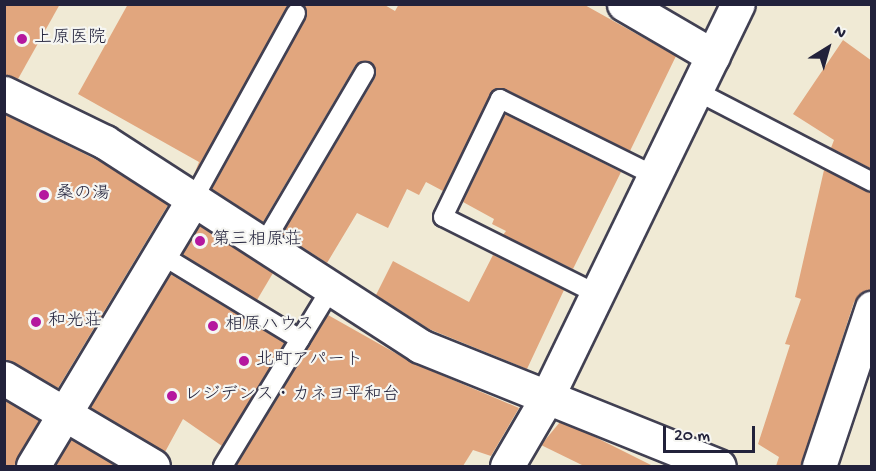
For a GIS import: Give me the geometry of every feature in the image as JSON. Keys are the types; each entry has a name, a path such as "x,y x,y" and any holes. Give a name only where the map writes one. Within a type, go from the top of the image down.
{"street":[{"path":"624,4 713,56"},
{"path":"507,466 545,401 738,4"},
{"path":"4,93 105,142 194,198 330,290 420,346 545,401 719,466"},
{"path":"33,466 194,198"},
{"path":"819,466 872,308"},
{"path":"4,378 153,466"}],"lane":[{"path":"194,198 296,13"},
{"path":"263,245 365,72"},
{"path":"696,91 872,182"},
{"path":"597,294 443,217 500,99 655,176"},
{"path":"160,254 300,339"},
{"path":"223,466 330,290"}],"building":[{"name":"上原医院","path":"4,4 60,4 18,79 4,75"},
{"path":"128,4 289,4 193,177 199,162 78,94"},
{"path":"303,4 383,4 395,11 399,4 583,4 676,56 630,151 505,89 494,89 443,191 426,182 419,195 407,189 388,228 357,213 327,263 282,234 375,78 371,63 355,66 263,222 212,189 306,18"},
{"path":"843,40 872,61 872,169 831,148 834,140 793,114"},
{"path":"4,114 103,163 168,205 58,388 4,359"},
{"path":"505,114 621,172 573,269 503,235 506,231 492,224 494,219 463,202"},
{"path":"824,170 872,193 872,290 854,302 801,466 776,466 779,457 758,444 790,345 785,344 801,299 795,297"},
{"path":"199,225 273,273 257,300 182,254"},
{"path":"493,255 564,290 527,369 429,329 376,295 393,261 469,302"},
{"path":"170,274 285,343 222,446 183,419 165,452 90,407"},
{"path":"328,315 413,363 519,408 491,456 473,450 463,466 236,466"},
{"path":"4,400 39,420 14,466 4,466"},
{"path":"560,422 653,466 584,466 541,445"},
{"path":"71,439 117,466 55,466"}],"place":[{"name":"上原医院","path":"22,39"},
{"name":"桑の湯","path":"44,195"},
{"name":"第三相原荘","path":"200,241"},
{"name":"和光荘","path":"36,322"},
{"name":"相原ハウス","path":"213,326"},
{"name":"北町アパート","path":"244,361"},
{"name":"レジデンス・カネヨ平和台","path":"172,396"}]}
